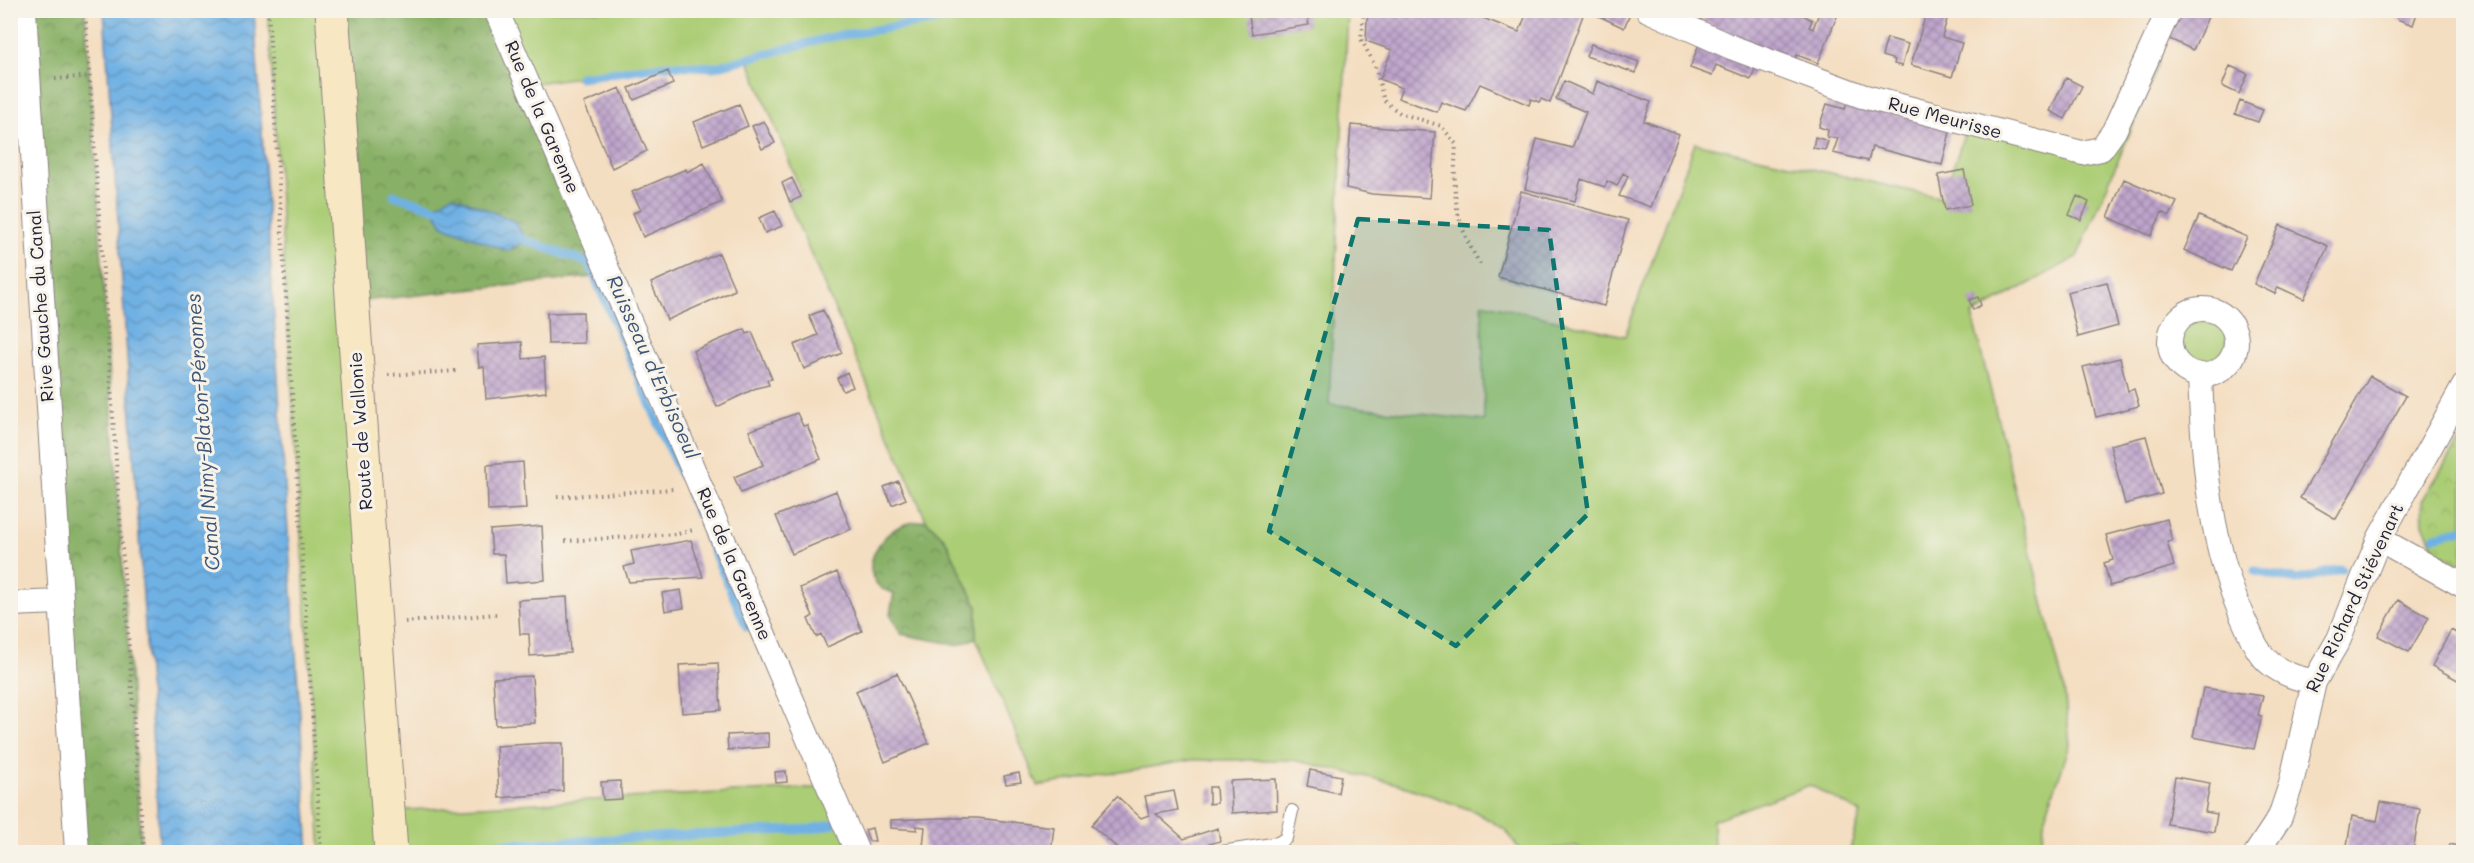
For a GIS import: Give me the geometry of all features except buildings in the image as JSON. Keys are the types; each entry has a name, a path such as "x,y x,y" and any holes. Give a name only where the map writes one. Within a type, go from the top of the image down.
{"main road":[{"name":"Route de Wallonie","path":"335,18 357,377 391,852"}],"street":[{"name":"Rive Gauche du Canal","path":"24,10 77,852"},
{"name":"Rue de la Garenne","path":"496,10 857,852"},
{"name":"Rue Meurisse","path":"1648,10 1731,47 1862,96 2082,153 2101,149 2114,131 2169,10"},
{"path":"2200,375 2202,441 2213,520 2236,604 2258,650 2270,664 2287,675 2314,682"},
{"name":"Rue Richard Stiévenart","path":"2257,852 2280,817 2314,682 2339,639 2379,539 2463,386"},
{"path":"2379,539 2463,586"},
{"path":"10,604 60,602"}],"lane":[{"path":"1222,852 1278,843 1286,838 1292,811"}],"path":[{"path":"86,10 142,852"},
{"path":"268,10 321,852"},
{"path":"1364,10 1361,19 1361,39 1375,66 1384,101 1400,113 1441,126 1456,144 1456,209 1463,237 1480,264"},
{"path":"28,81 90,76"},
{"path":"357,377 457,371"},
{"path":"557,497 701,487"},
{"path":"565,541 678,534 716,523"},
{"path":"375,624 497,614"}],"highlighted area":[{"path":"1358,219 1549,230 1588,514 1456,646 1269,531"}],"green space":[{"path":"24,11 85,11 142,852 77,852"},
{"path":"268,11 332,11 388,811 829,787 857,852 321,852"},
{"path":"341,11 496,11 610,275 352,302"},
{"path":"496,11 1348,11 1329,404 1484,421 1482,303 1625,336 1695,143 1943,198 1967,125 2101,149 2164,36 2157,69 2077,257 1972,315 2064,688 2070,745 2045,817 2040,852 1849,852 1861,813 1810,785 1713,820 1714,852 1587,852 1576,846 1521,852 1506,830 1474,811 1398,784 1293,760 1192,760 1038,786 976,638 977,606 945,539 926,520 786,197 801,191 748,59 714,67 668,65 528,84"},
{"path":"2202,317 2211,319 2222,328 2227,342 2225,351 2216,362 2202,367 2193,365 2182,356 2177,342 2179,333 2188,322"},
{"path":"2463,435 2463,566 2435,550 2423,524 2422,501"},
{"path":"926,520 945,539 977,606 976,638 958,645 901,634 890,614 894,593 881,588 874,580 871,571 875,552 887,535 903,525"}],"water":[{"name":"Canal Nimy-Blaton-Péronnes","path":"104,11 254,11 309,852 160,852"},
{"path":"452,195 514,221 527,241 507,251 444,226 433,208"}],"waterway":[{"path":"580,77 668,65 714,67 836,36 1001,10"},
{"name":"Ruisseau d'Erbisoeul","path":"394,195 443,211"},
{"name":"Ruisseau d'Erbisoeul","path":"516,237 589,263 681,475"},
{"name":"Ruisseau d'Erbisoeul","path":"690,496 698,514"},
{"path":"2435,536 2464,529"},
{"name":"Ruisseau d'Erbisoeul","path":"706,534 747,627"},
{"path":"2255,571 2297,580 2341,569"},
{"path":"492,845 811,829 833,824"}]}
